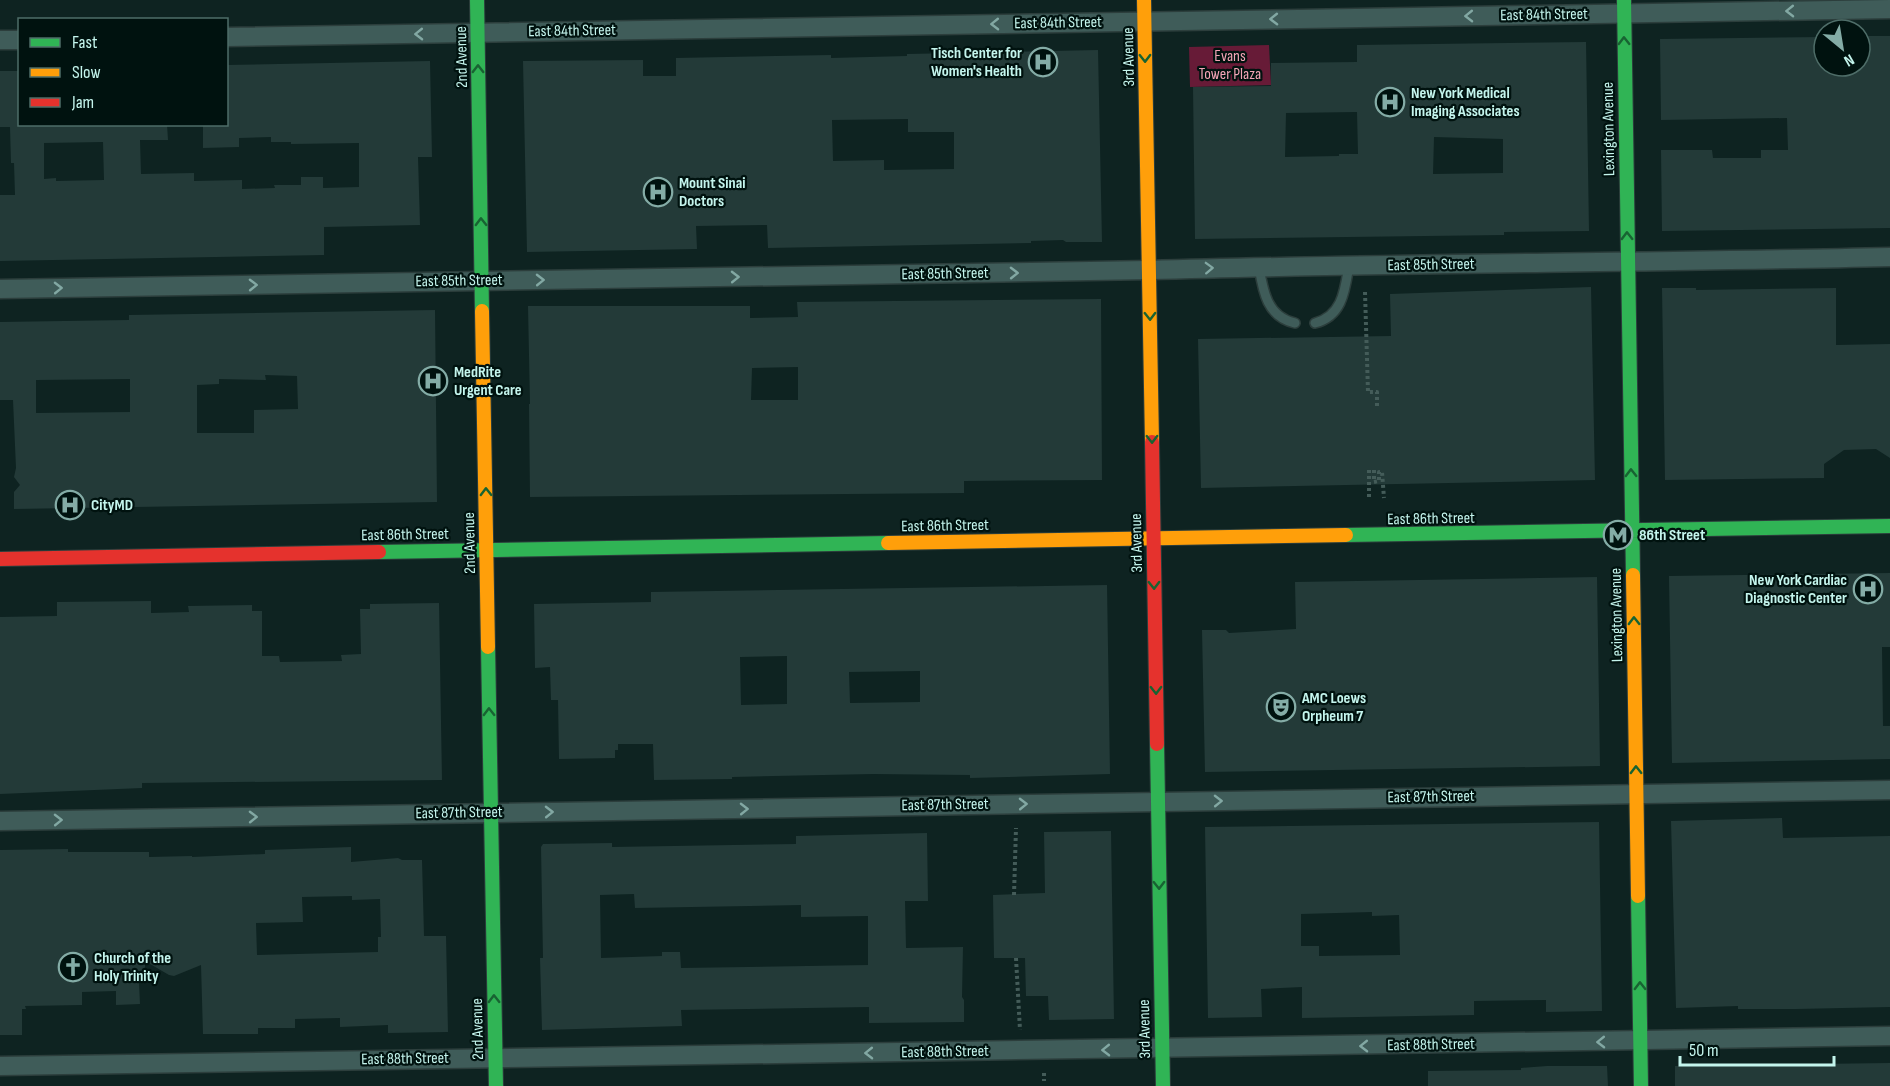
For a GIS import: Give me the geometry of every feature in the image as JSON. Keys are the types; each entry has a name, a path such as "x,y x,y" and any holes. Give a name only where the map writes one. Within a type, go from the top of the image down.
{"main road":[{"name":"2nd Avenue","path":"477,0 496,1086"},
{"name":"3rd Avenue","path":"1144,0 1163,1086"},
{"name":"Lexington Avenue","path":"1624,7 1641,1086"},
{"name":"East 86th Street","path":"0,558 1890,526"}],"street":[{"name":"East 84th Street","path":"228,37 1145,21 1624,7 1890,9"},
{"path":"0,40 18,40"},
{"name":"East 85th Street","path":"0,289 1890,257"},
{"name":"East 87th Street","path":"0,821 1890,790"},
{"name":"East 88th Street","path":"0,1066 1890,1036"}],"lane":[{"path":"1315,323 1336,311 1344,292 1349,265"},
{"path":"1259,267 1264,293 1272,311 1278,317 1295,323"}],"path":[{"path":"1365,292 1368,392 1377,392 1377,407"},
{"path":"1369,498 1371,470 1374,482 1379,481 1379,472 1382,472 1384,498"},
{"path":"1014,895 1016,828"},
{"path":"1016,958 1020,1030"},
{"path":"1044,1073 1044,1081"}],"green space":[{"name":"Evans Tower Plaza","path":"1269,45 1271,85 1190,87 1189,47"}],"building":[{"path":"1872,36 1890,36 1890,228 1662,231 1661,150 1712,150 1713,158 1761,158 1761,150 1788,150 1787,118 1661,120 1660,39 1812,37 1812,78 1872,78"},
{"path":"1586,42 1589,231 1504,232 1504,235 1195,239 1193,87 1271,86 1271,63 1357,62 1357,45","holes":["1357,112 1358,154 1285,157 1286,113","1434,137 1503,139 1503,173 1433,174"]},
{"path":"1098,50 1102,242 1066,242 1063,240 1031,241 1031,243 768,248 767,225 696,226 697,249 527,252 523,61 643,60 643,76 676,76 676,58 831,55 831,58 907,56 907,54","holes":["908,119 908,132 954,132 954,169 884,170 884,160 833,161 832,120"]},
{"path":"430,61 432,157 418,157 420,225 324,227 324,255 0,261 0,195 15,195 10,127 0,127 0,71 18,71 18,126 167,126 168,140 140,140 141,174 194,173 194,181 242,180 242,189 275,188 274,185 301,185 301,177 323,177 323,188 359,187 359,143 291,144 291,142 271,142 271,137 239,138 239,147 203,148 203,126 228,126 228,65","holes":["103,142 104,180 56,181 56,178 44,179 44,143"]},
{"path":"1591,287 1595,480 1201,488 1198,339 1391,336 1390,294"},
{"path":"1662,288 1696,288 1696,290 1836,288 1836,345 1890,344 1890,458 1876,449 1844,450 1824,464 1824,478 1665,480"},
{"path":"1101,299 1102,480 964,481 964,493 530,497 528,306 750,306 750,318 798,317 797,302","holes":["798,367 798,400 751,400 752,368"]},
{"path":"435,310 437,502 14,509 14,492 20,485 14,477 16,468 13,400 0,400 0,322 129,320 129,315","holes":["265,375 297,376 298,409 254,410 254,433 197,433 197,385 219,384 219,379 266,380","130,379 130,412 36,413 36,380"]},
{"path":"1890,573 1890,647 1882,647 1883,726 1890,726 1890,759 1672,763 1669,576"},
{"path":"1597,577 1600,766 1205,772 1202,630 1226,630 1229,633 1296,629 1295,582"},
{"path":"1107,585 1110,774 970,778 970,775 873,774 654,780 653,744 618,744 615,758 559,759 558,700 551,700 550,667 535,668 534,604 651,602 651,592","holes":["787,656 787,704 741,705 740,657","920,671 920,702 850,703 849,672"]},
{"path":"151,601 151,613 189,612 188,606 252,605 252,611 262,611 262,656 279,656 280,662 342,661 341,655 361,654 360,609 370,609 370,604 439,603 442,780 142,783 142,788 0,794 0,617 57,616 57,602"},
{"path":"1782,818 1783,838 1890,836 1890,1007 1676,1008 1671,821"},
{"path":"1599,822 1602,1011 1546,1012 1546,1000 1474,1001 1474,1015 1302,1018 1302,987 1261,989 1262,1017 1208,1018 1205,827","holes":["1372,912 1372,916 1399,915 1400,955 1319,956 1319,946 1301,946 1301,914"]},
{"path":"1111,831 1114,1019 1049,1020 1048,996 1026,996 1025,958 994,958 993,895 1045,893 1044,832"},
{"path":"927,833 928,901 905,901 906,948 963,947 964,1022 869,1023 869,1007 681,1010 682,1026 542,1030 540,958 543,958 541,847 543,844 612,843 612,847 796,844 796,836","holes":["634,894 635,908 801,905 801,917 868,916 868,965 681,968 680,952 662,952 662,956 601,958 600,895"]},
{"path":"351,847 351,862 398,858 422,860 424,936 446,936 448,1032 388,1033 388,1025 340,1027 340,1018 295,1019 295,1028 258,1028 258,1034 203,1034 201,965 174,976 145,961 145,982 139,982 140,1004 116,1005 116,991 82,992 82,1005 25,1006 26,1009 22,1009 22,1035 0,1035 0,850 68,849 68,852 149,852 149,857 192,857 265,854 265,850","holes":["352,896 352,900 380,899 381,937 378,937 378,952 257,955 256,923 303,922 302,897"]},
{"path":"1890,1063 1890,1086 1675,1086 1675,1066"},
{"path":"1607,1066 1608,1086 1428,1086 1428,1071 1521,1070 1521,1068"}],"traffic: fast":[{"path":"477,0 482,311"},
{"path":"1624,0 1633,575"},
{"path":"1346,535 1890,526"},
{"path":"379,552 888,543"},
{"path":"488,647 496,1086"},
{"path":"1157,744 1163,1086"},
{"path":"1638,896 1641,1086"}],"traffic: slow":[{"path":"1144,0 1152,442"},
{"path":"482,311 488,647"},
{"path":"888,543 1346,535"},
{"path":"1633,575 1638,896"}],"traffic: jam":[{"path":"1152,442 1157,744"},
{"path":"0,559 379,552"}],"place":[{"name":"Tisch Center for Women's Health","path":"1043,62"},
{"name":"New York Medical Imaging Associates","path":"1390,102"},
{"name":"Mount Sinai Doctors","path":"658,192"},
{"name":"MedRite Urgent Care","path":"433,381"},
{"name":"CityMD","path":"70,505"},
{"name":"86th Street","path":"1618,535"},
{"name":"New York Cardiac Diagnostic Center","path":"1868,589"},
{"name":"AMC Loews Orpheum 7","path":"1281,707"},
{"name":"Church of the Holy Trinity","path":"73,967"}]}
